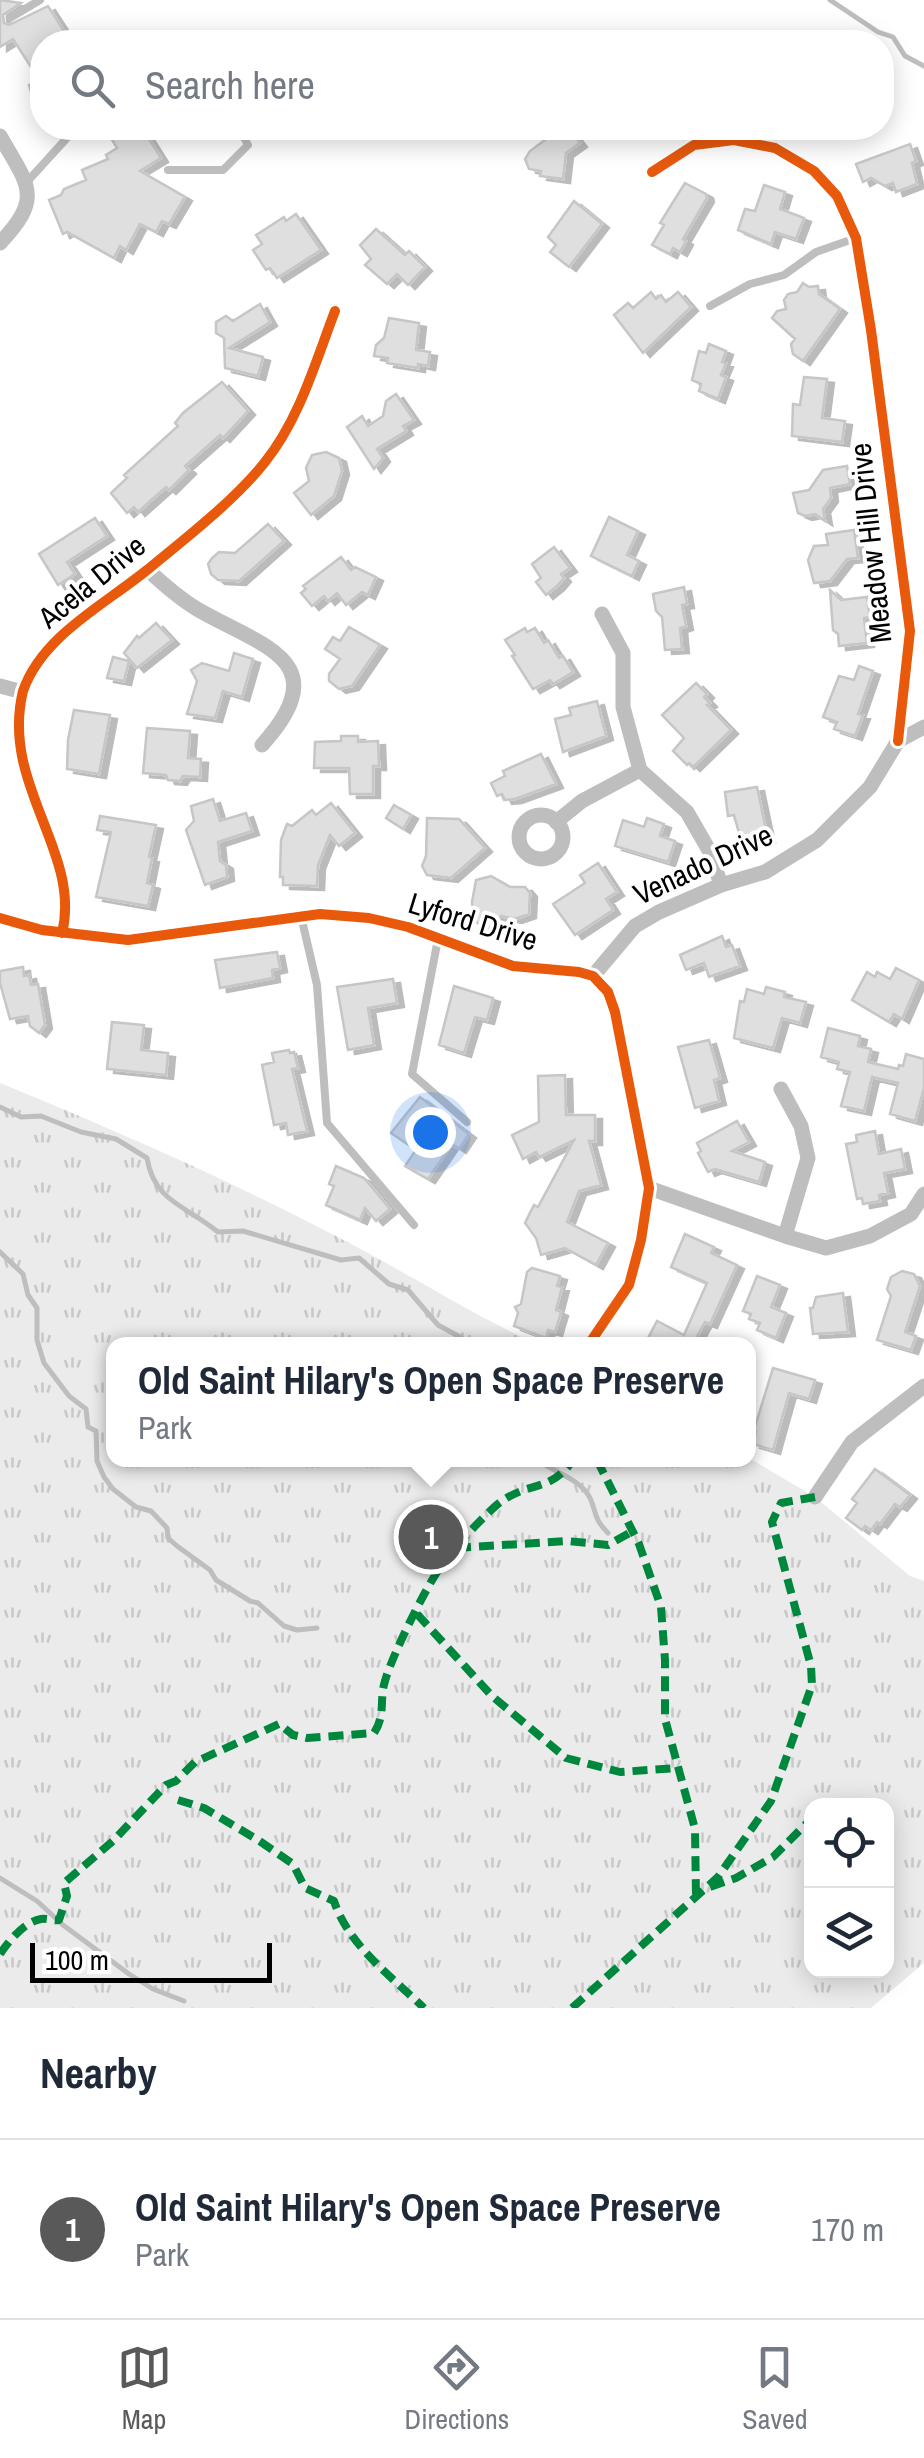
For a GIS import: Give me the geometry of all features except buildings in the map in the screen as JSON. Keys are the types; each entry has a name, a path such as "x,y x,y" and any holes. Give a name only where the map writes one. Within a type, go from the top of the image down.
{"street":[{"path":"0,136 26,183 28,202 24,215 0,243"},
{"name":"Meadow Hill Drive","path":"652,172 694,145 734,140 775,148 814,172 837,196 856,238 910,630 898,741"},
{"name":"Acela Drive","path":"62,933 64,889 24,787 17,752 15,726 23,692 54,642 148,570 264,464 303,399 335,310"},
{"path":"148,570 198,609 281,655 292,676 293,700 285,719 262,744"},
{"path":"602,614 623,653 623,707 640,770 688,812 710,852 721,885"},
{"path":"910,630 924,616"},
{"path":"0,686 23,692"},
{"path":"898,741 924,727"},
{"name":"Venado Drive","path":"593,976 635,926 721,885 765,872 817,840 870,787 898,741"},
{"path":"556,822 582,801 640,770"},
{"name":"Lyford Drive","path":"0,918 62,933 128,940 320,914 369,918 513,966 593,976"},
{"path":"593,976 608,992 615,1012 650,1188 629,1285 595,1337"},
{"path":"780,1089 801,1126 808,1158 785,1236"},
{"path":"650,1188 826,1248 918,1220 924,1194"},
{"path":"815,1497 852,1442 924,1386"}],"lane":[{"path":"10,18 40,0"},
{"path":"26,183 65,140"},
{"path":"168,170 223,170 248,144 246,140"},
{"path":"710,306 750,284 784,275 816,252 856,238"},
{"path":"301,916 318,985 327,1123 414,1225"},
{"path":"438,939 412,1074 467,1122"}],"green space":[{"path":"0,1083 140,1142 278,1207 522,1337 106,1337 106,1467 756,1467 756,1462 815,1497 910,1576 924,1581 924,1963 871,2008 0,2008"}],"waterway":[{"path":"830,0 875,30"},
{"path":"894,39 905,56 924,66"},
{"path":"0,1107 21,1117 41,1116 81,1132 116,1139 147,1158 164,1194 218,1232 243,1231 341,1260 359,1258 389,1284 408,1290 438,1325 460,1337"},
{"path":"0,1252 23,1274 28,1295 37,1308 37,1340 44,1363 69,1396 86,1409 88,1427 96,1431 97,1461 113,1489 136,1507 151,1511 167,1528 168,1538 210,1570 216,1580 258,1603 284,1626 297,1630 317,1628"},
{"path":"550,1467 586,1491 608,1533"},
{"path":"0,1878 37,1901 129,1974 184,2001"}],"marked path":[{"path":"0,1954 29,1924 41,1919 59,1920 67,1896 64,1883 195,1762 279,1724 293,1735 307,1738 374,1733 395,1653 422,1597 448,1556 497,1505 512,1495 549,1482 567,1467"},
{"path":"600,1467 639,1544 661,1607 665,1719 695,1829 696,1897"},
{"path":"572,2008 718,1877 771,1801 812,1685 811,1666 772,1522 781,1503 815,1497"},
{"path":"456,1548 567,1541 608,1545 633,1531"},
{"path":"417,1614 492,1696 566,1758 620,1772 677,1768"},
{"path":"178,1800 204,1808 293,1864 305,1888 334,1901 360,1946 424,2008"},
{"path":"710,1887 736,1878 773,1857 804,1826"}],"cycle path":[{"path":"652,172 694,145 734,140 775,148 814,171 837,196 856,238 910,631 898,741"},
{"path":"62,933 65,903 61,874 22,757 19,725 23,691 32,671 59,638 193,532 265,462 297,409 335,311"},
{"path":"0,918 42,930 128,940 320,914 369,918 408,927 513,966 593,976 608,992 615,1012 649,1188 629,1285 594,1337"}],"place":[{"name":"Old Saint Hilary's Open Space Preserve","path":"431,1537"}]}
